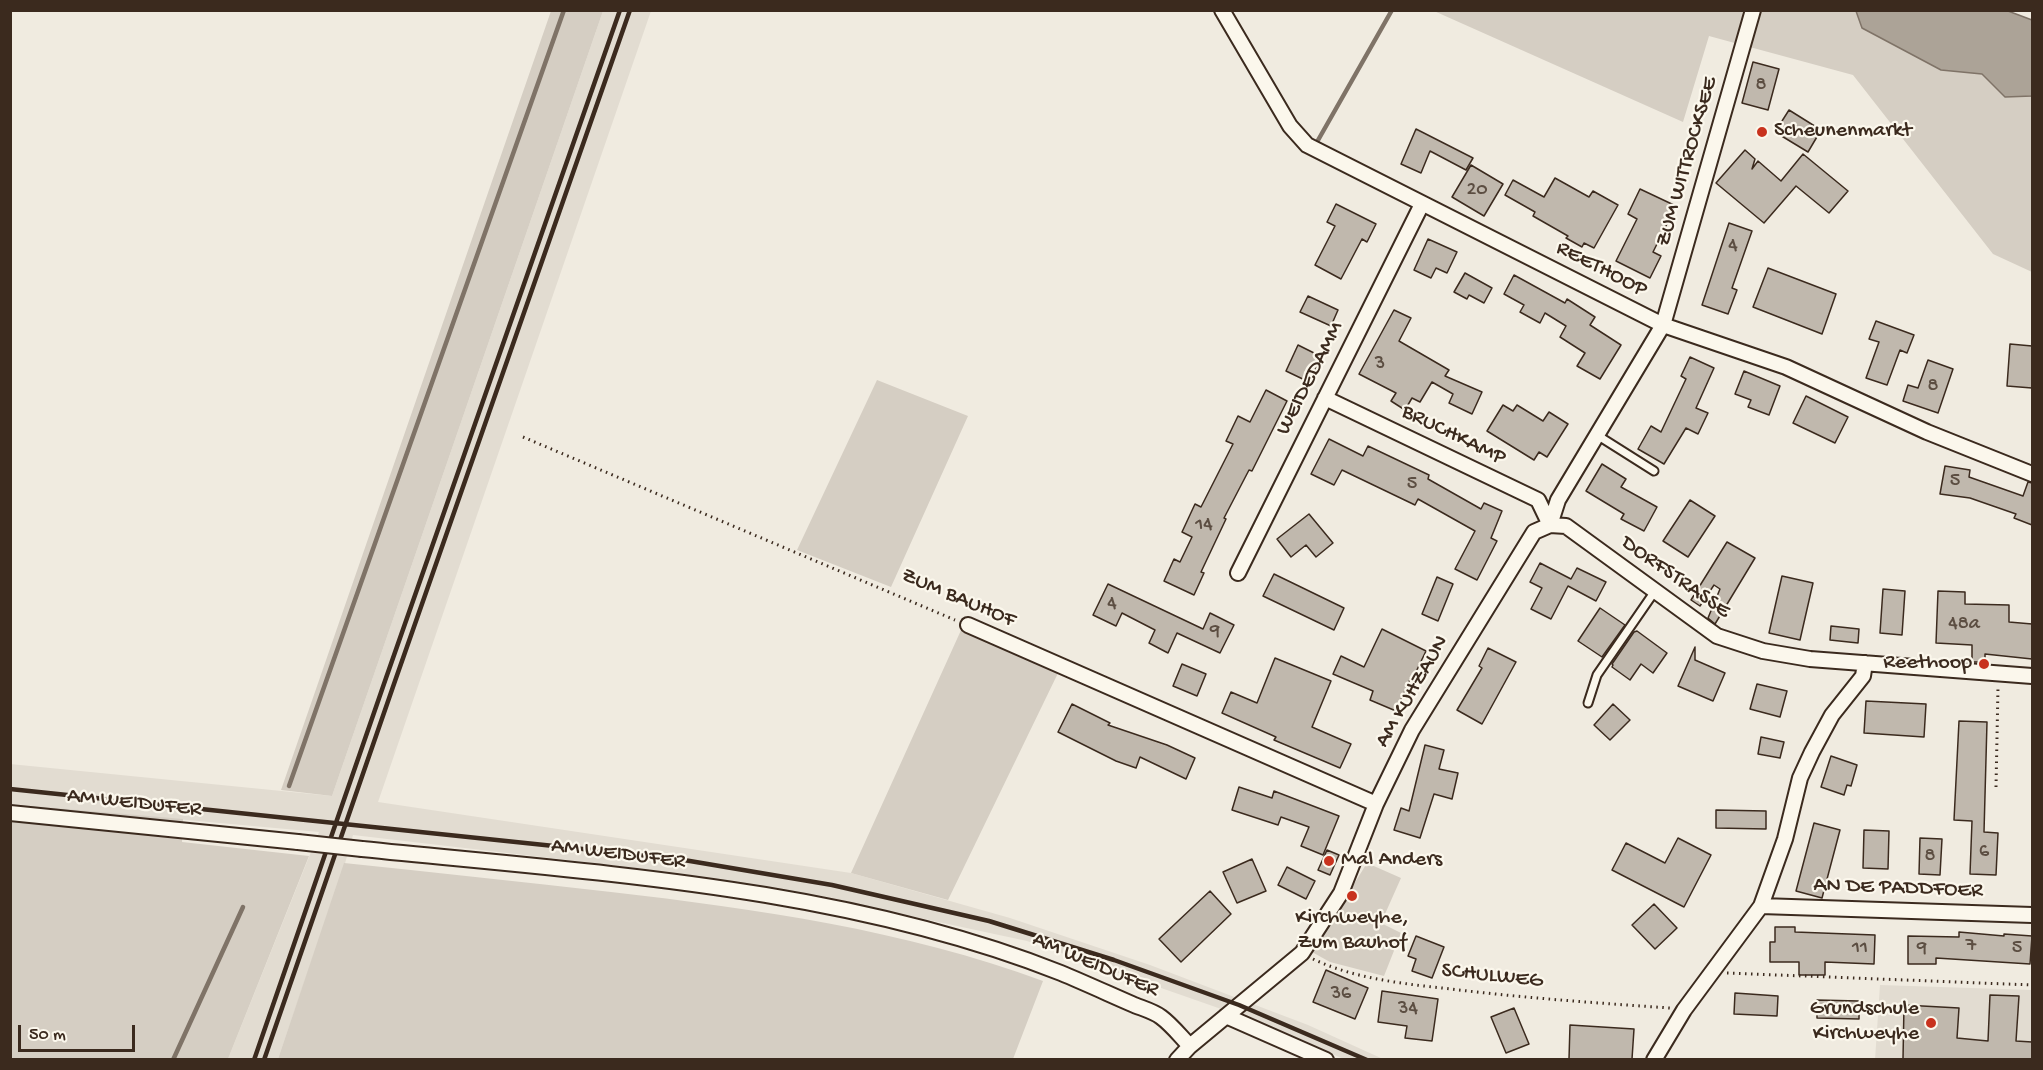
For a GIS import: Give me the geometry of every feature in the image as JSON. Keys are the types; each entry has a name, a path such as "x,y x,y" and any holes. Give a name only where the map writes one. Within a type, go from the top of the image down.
{"street":[{"name":"REETHOOP","path":"1222,10 1290,126 1307,145 1663,325 1786,367 1927,432 2032,474"},
{"name":"ZUM WITTROCKSEE","path":"1663,325 1753,10"},
{"name":"WEIDEDAMM","path":"1238,573 1422,204"},
{"path":"1550,525 1558,500 1663,325"},
{"name":"BRUCHKAMP","path":"1325,398 1538,500 1550,525"},
{"name":"DORFSTRASSE","path":"1550,525 1566,526 1717,636 1763,651 1810,659 2032,676"},
{"name":"AM KUHZAUN","path":"1177,1059 1302,953 1341,893 1376,804 1412,730 1534,532 1550,525"},
{"name":"ZUM BAUHOF","path":"968,625 1376,804"},
{"path":"1654,1059 1684,1010 1761,906 1785,839 1804,769 1832,715 1863,676 1865,663"},
{"name":"AM WEIDUFER","path":"10,813 659,880 805,902 881,919 1012,954 1076,979 1161,1017 1190,1046"},
{"name":"AN DE PADDFOER","path":"1761,906 2032,915"},
{"path":"1226,1016 1326,1059"}],"lane":[{"path":"1597,435 1654,471"},
{"path":"1588,703 1597,675 1655,591"}],"path":[{"name":"ZUM BAUHOF","path":"523,437 968,625"},
{"path":"1996,787 1998,673"},
{"name":"SCHULWEG","path":"1302,953 1327,966 1394,982 1504,996 1684,1010"},
{"path":"1711,972 2032,985"}],"shaded area":[{"path":"551,11 603,11 332,796 281,790"},
{"path":"603,11 651,11 378,802 851,873 1010,918 1150,965 1308,1025 1383,1059 1344,1059 1224,1010 1027,941 864,906 679,873 353,835 278,1059 228,1059 319,832 11,804 10,764 332,796"},
{"path":"1434,11 1751,11 1742,45 1709,36 1683,122"},
{"path":"1756,11 1856,11 1862,28 1941,69 1982,74 2005,97 2032,96 2032,272 1993,254 1853,75 1746,46"},
{"path":"1856,11 2008,11 2032,20 2032,96 2005,97 1982,74 1941,70 1862,28"},
{"path":"877,380 968,416 891,587 797,550"},
{"path":"962,628 1059,671 948,900 851,873"},
{"path":"10,804 183,819 182,842 309,856 228,1059 11,1059"},
{"path":"344,863 611,892 776,914 938,948 1043,981 1013,1059 278,1059"},
{"path":"1367,863 1401,878 1381,923 1401,933 1384,976 1330,962 1312,952"},
{"path":"1880,985 2032,990 2032,1059 1875,1060"}],"building":[{"path":"1753,62 1779,69 1768,110 1742,103"},
{"path":"1789,110 1821,130 1808,152 1775,132"},
{"path":"1416,129 1473,158 1466,170 1430,151 1421,173 1401,164"},
{"path":"1745,150 1755,159 1752,169 1758,161 1781,181 1803,154 1848,191 1829,213 1796,186 1764,223 1716,183"},
{"path":"1471,165 1503,184 1484,216 1452,197"},
{"path":"1555,178 1589,197 1593,191 1618,205 1594,248 1584,243 1582,247 1566,238 1568,236 1533,216 1535,212 1505,195 1513,180 1544,197"},
{"path":"1640,189 1676,206 1653,252 1661,256 1650,278 1616,261 1637,219 1628,214"},
{"path":"1336,204 1376,224 1367,242 1362,239 1341,279 1315,265 1335,226 1327,222"},
{"path":"1729,223 1752,231 1732,288 1737,290 1728,314 1702,305"},
{"path":"1428,239 1457,252 1447,273 1436,268 1431,278 1414,270"},
{"path":"1768,268 1836,294 1822,334 1753,307"},
{"path":"1465,273 1492,288 1484,303 1469,295 1467,299 1454,292"},
{"path":"1514,275 1565,303 1567,299 1595,317 1590,325 1621,345 1600,379 1577,366 1585,353 1560,337 1566,326 1545,313 1540,323 1520,312 1524,305 1504,294"},
{"path":"1308,296 1338,310 1331,326 1300,312"},
{"path":"1394,310 1411,318 1399,341 1449,370 1445,376 1482,392 1472,414 1449,403 1453,394 1432,382 1420,402 1412,398 1405,410 1391,401 1396,393 1359,374"},
{"path":"1876,321 1914,335 1907,353 1900,350 1887,385 1866,378 1879,342 1869,339"},
{"path":"2010,344 2032,346 2032,388 2007,386"},
{"path":"1298,345 1322,357 1309,382 1286,371"},
{"path":"1690,357 1714,368 1696,408 1708,413 1698,434 1686,428 1664,464 1638,449 1651,426 1661,432 1686,379 1681,376"},
{"path":"1928,360 1953,369 1938,413 1903,401 1908,385 1918,388"},
{"path":"1744,371 1780,386 1769,415 1748,407 1751,400 1735,394"},
{"path":"1266,390 1287,401 1252,471 1249,470 1224,518 1226,519 1201,572 1204,573 1194,595 1164,581 1174,559 1180,562 1192,537 1182,532 1195,504 1201,507 1233,444 1226,441 1238,416 1250,422"},
{"path":"1806,396 1848,417 1835,443 1793,423"},
{"path":"1503,405 1513,411 1517,405 1543,421 1549,412 1568,424 1547,457 1539,452 1534,460 1487,431"},
{"path":"1329,439 1363,456 1368,446 1429,475 1428,479 1481,509 1484,503 1502,511 1491,538 1497,541 1477,580 1455,569 1475,531 1418,499 1415,505 1342,470 1334,485 1311,474"},
{"path":"1602,464 1626,479 1621,487 1657,507 1644,531 1621,519 1624,514 1586,491"},
{"path":"1945,466 1970,470 1969,477 2023,496 2028,482 2032,483 2032,525 2014,518 2016,514 1970,498 1940,494"},
{"path":"1690,500 1715,516 1688,557 1663,541"},
{"path":"1309,514 1333,543 1316,557 1306,545 1291,557 1277,539"},
{"path":"1727,542 1755,558 1715,624 1708,618 1720,589 1714,585 1700,606 1691,600"},
{"path":"1540,563 1571,579 1577,568 1606,582 1596,601 1568,586 1551,619 1531,609 1542,588 1530,582"},
{"path":"1274,574 1344,608 1334,630 1263,596"},
{"path":"1782,576 1813,583 1800,640 1769,633"},
{"path":"1437,577 1453,584 1438,621 1422,614"},
{"path":"1108,584 1203,629 1210,613 1234,625 1220,653 1177,633 1168,653 1149,643 1155,630 1122,613 1116,626 1093,615"},
{"path":"1883,589 1905,591 1902,635 1880,633"},
{"path":"1938,591 1965,592 1965,604 2009,605 2009,622 2032,624 2032,659 1985,654 1985,662 1972,662 1972,645 1936,643"},
{"path":"1600,608 1625,625 1602,657 1578,641"},
{"path":"1831,626 1859,629 1858,643 1830,640"},
{"path":"1382,629 1426,651 1396,711 1370,700 1373,691 1333,674 1341,656 1364,667"},
{"path":"1637,631 1667,653 1653,673 1641,664 1630,680 1612,667 1612,664"},
{"path":"1695,647 1695,660 1725,673 1713,701 1678,686"},
{"path":"1488,648 1516,662 1482,724 1457,710 1482,668 1479,666"},
{"path":"1275,658 1331,681 1312,727 1351,744 1340,768 1274,740 1276,737 1222,713 1231,692 1257,703"},
{"path":"1182,664 1206,674 1197,696 1173,686"},
{"path":"1757,684 1787,691 1780,717 1750,709"},
{"path":"1866,701 1926,704 1924,737 1864,733"},
{"path":"1072,704 1110,723 1108,725 1167,745 1195,758 1186,779 1140,757 1136,768 1116,761 1058,732"},
{"path":"1613,704 1630,720 1610,740 1594,725"},
{"path":"1959,721 1987,722 1984,832 1998,833 1996,875 1970,874 1972,821 1954,820"},
{"path":"1761,737 1784,742 1780,758 1758,754"},
{"path":"1425,745 1444,750 1439,769 1458,773 1452,799 1434,794 1420,838 1394,830 1401,808 1409,811"},
{"path":"1831,756 1857,765 1851,786 1847,785 1844,795 1821,787"},
{"path":"1239,787 1272,798 1274,791 1339,816 1323,855 1301,846 1309,827 1281,817 1278,825 1232,810"},
{"path":"1716,810 1766,811 1766,829 1716,828"},
{"path":"1814,823 1840,830 1822,898 1796,891"},
{"path":"1864,830 1889,831 1888,869 1863,868"},
{"path":"1678,838 1711,855 1684,907 1612,870 1626,843 1665,863"},
{"path":"1920,838 1942,839 1940,875 1919,874"},
{"path":"1327,850 1339,855 1330,875 1318,870"},
{"path":"1252,859 1266,891 1237,903 1223,872"},
{"path":"1287,867 1315,881 1306,899 1278,885"},
{"path":"1210,891 1231,914 1181,962 1159,939"},
{"path":"1654,904 1677,928 1655,949 1632,925"},
{"path":"1775,927 1795,927 1795,932 1875,935 1874,964 1825,962 1825,975 1799,975 1799,962 1770,962 1770,942 1775,942"},
{"path":"1959,932 2032,936 2030,964 1936,958 1936,964 1908,964 1908,936 1959,937"},
{"path":"1416,936 1444,947 1432,978 1412,971 1416,959 1408,956"},
{"path":"1326,970 1368,988 1355,1019 1313,1002"},
{"path":"1382,991 1438,999 1432,1041 1405,1038 1407,1026 1378,1022"},
{"path":"1735,993 1778,996 1777,1016 1734,1014"},
{"name":"Grundschule Kirchweyhe","path":"1990,995 2019,996 2016,1041 2032,1042 2032,1059 1903,1059 1904,1005 1959,1008 1957,1038 1988,1041"},
{"path":"1817,1000 1859,1001 1859,1019 1817,1018"},
{"path":"1514,1008 1529,1044 1506,1053 1491,1017"},
{"path":"1570,1025 1634,1029 1632,1059 1569,1059"}],"waterway":[{"path":"289,786 564,10"},
{"path":"1317,142 1392,10"},
{"path":"173,1060 243,907"}],"railway":[{"path":"254,1060 620,10"},
{"path":"264,1060 630,10"},
{"path":"10,789 678,859 832,885 989,921 1114,960 1239,1005 1367,1060"}],"place":[{"name":"Scheunenmarkt","path":"1762,132"},
{"name":"Reethoop","path":"1984,664"},
{"name":"Mal Anders","path":"1329,861"},
{"name":"Kirchweyhe, Zum Bauhof","path":"1352,896"},
{"name":"Grundschule Kirchweyhe","path":"1931,1023"}]}
